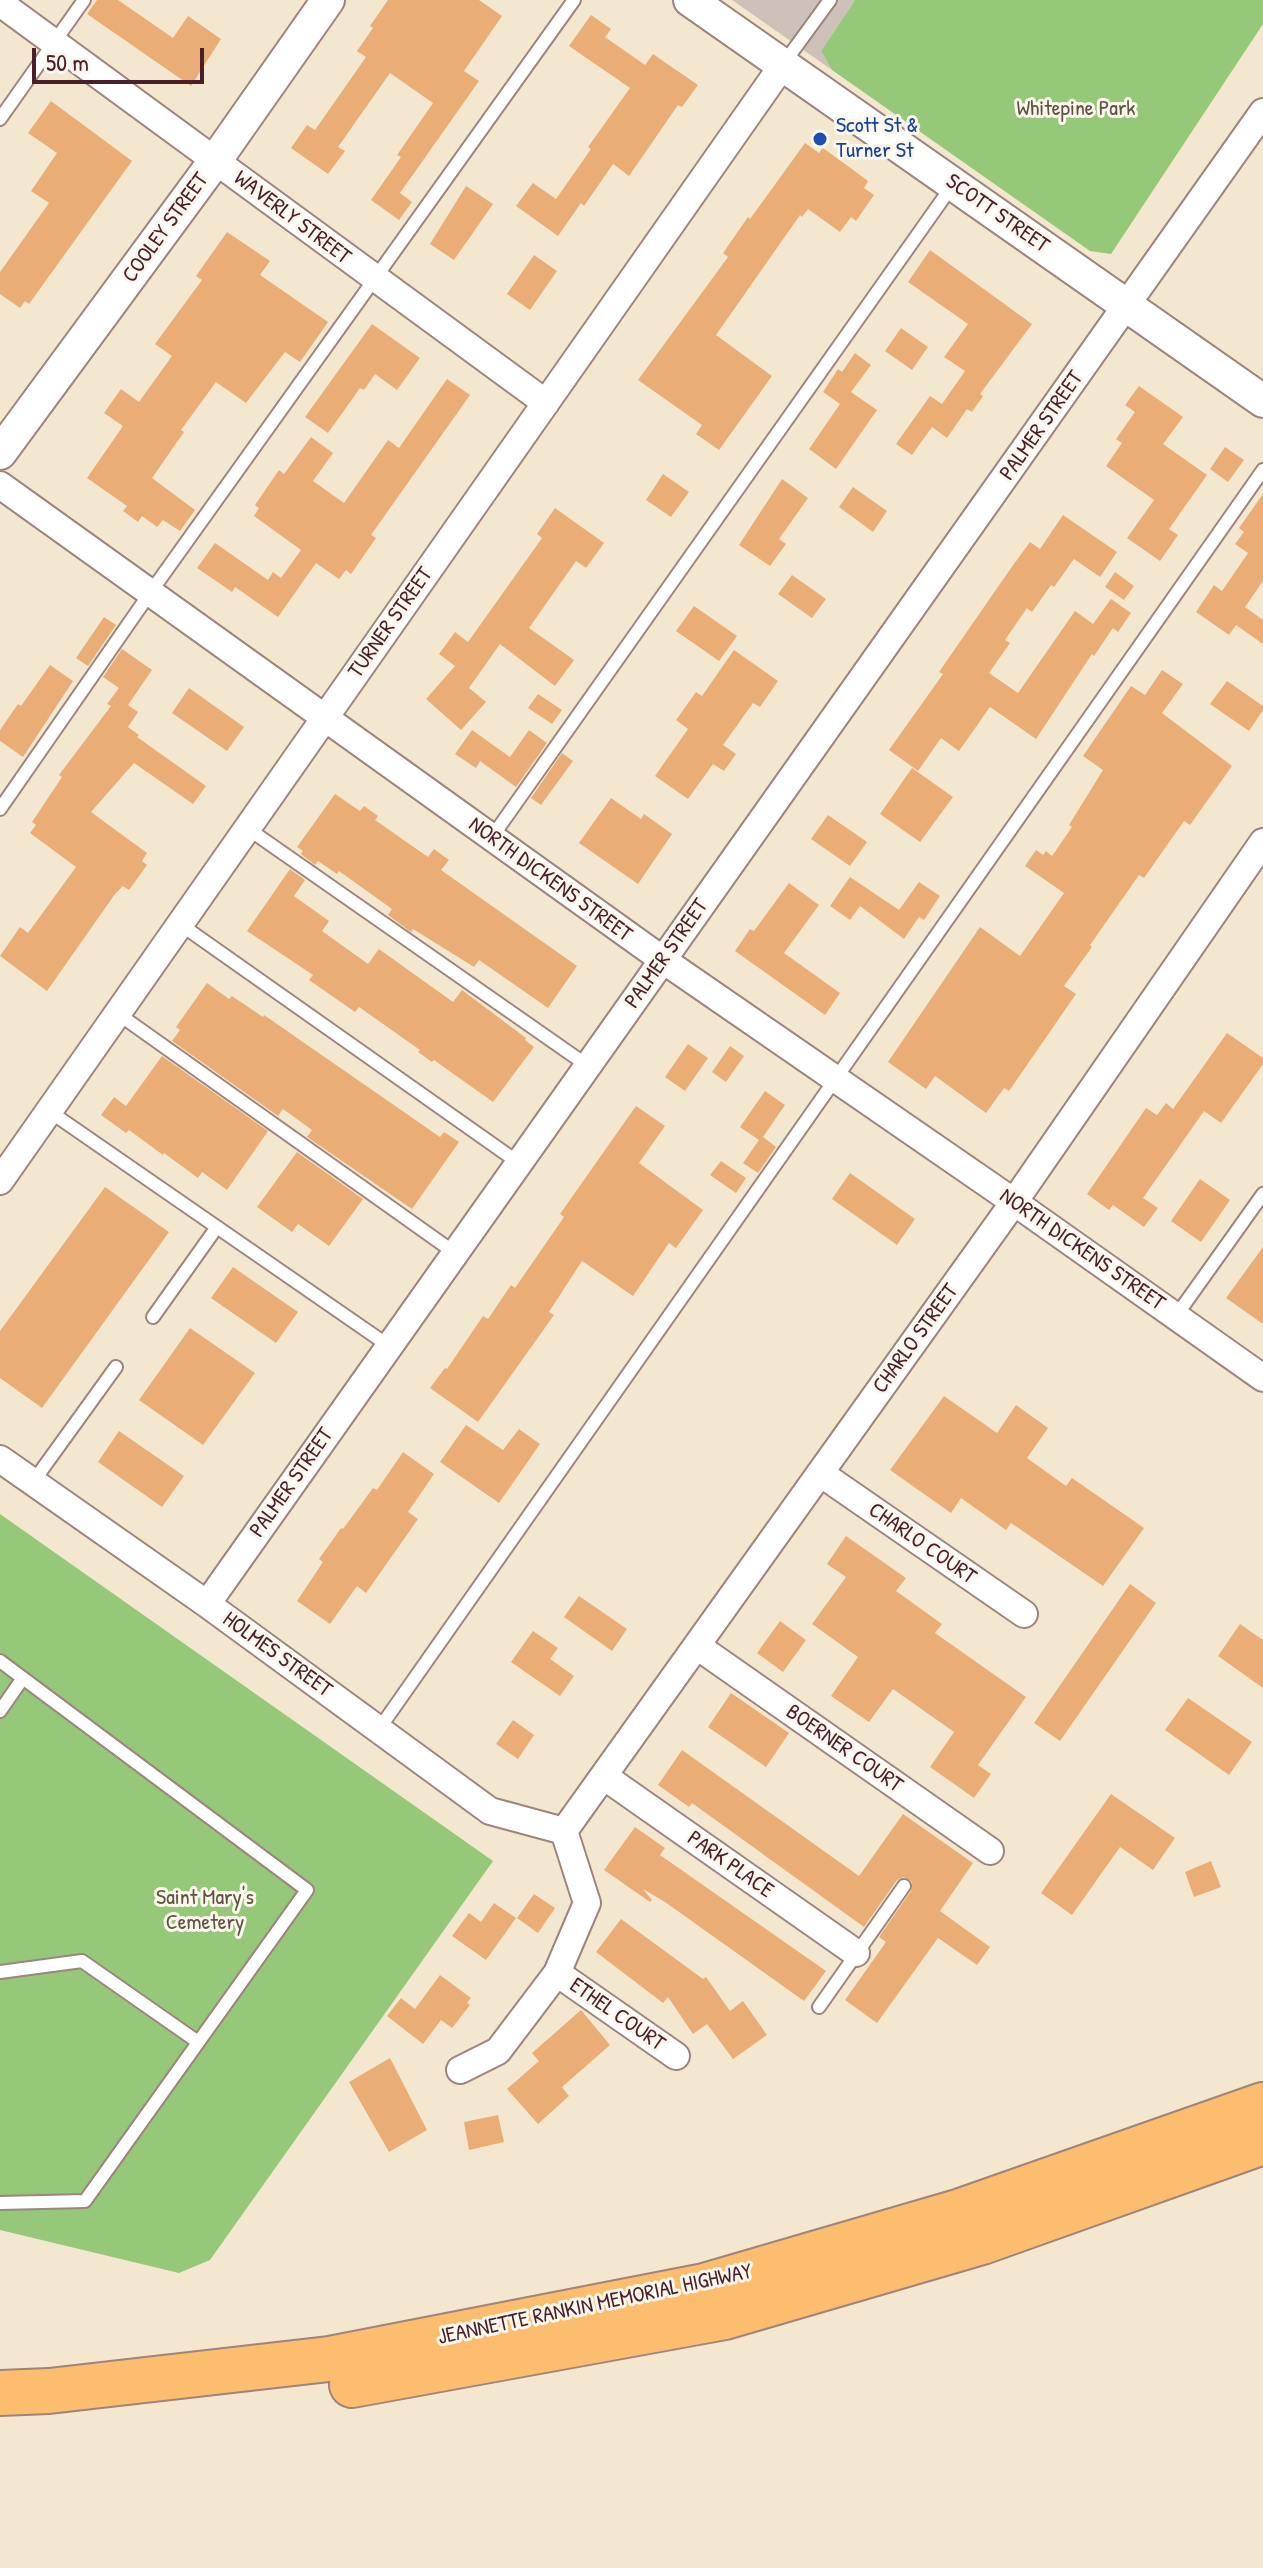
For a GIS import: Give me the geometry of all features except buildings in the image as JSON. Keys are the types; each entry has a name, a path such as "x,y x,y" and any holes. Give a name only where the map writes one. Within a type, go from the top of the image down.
{"highway":[{"name":"JEANNETTE RANKIN MEMORIAL HIGHWAY","path":"0,2393 49,2391 329,2359 704,2286 961,2211 1263,2105"},
{"name":"JEANNETTE RANKIN MEMORIAL HIGHWAY","path":"0,2421 68,2418 351,2386 725,2317 982,2242 1263,2142"}],"street":[{"name":"COOLEY STREET","path":"0,453 215,161 328,0"},
{"name":"SCOTT STREET","path":"690,0 1263,401"},
{"name":"WAVERLY STREET","path":"0,3 546,403"},
{"name":"TURNER STREET","path":"0,1181 782,66"},
{"name":"PALMER STREET","path":"207,1604 1261,120"},
{"name":"NORTH DICKENS STREET","path":"0,485 663,960 1263,1378"},
{"name":"CHARLO STREET","path":"564,1831 1014,1202 1263,842"},
{"name":"HOLMES STREET","path":"0,1459 207,1604 490,1811 564,1831"},
{"name":"CHARLO COURT","path":"820,1473 1024,1614"},
{"name":"BOERNER COURT","path":"697,1646 990,1851"},
{"name":"PARK PLACE","path":"605,1777 856,1953"},
{"path":"460,2070 498,2051 557,1973 587,1903 564,1831"},
{"name":"ETHEL COURT","path":"557,1973 676,2056"}],"lane":[{"path":"0,119 84,0"},
{"path":"0,809 150,593 574,0"},
{"path":"782,66 829,0"},
{"path":"491,838 953,183"},
{"path":"379,1729 1263,470"},
{"path":"247,828 588,1066"},
{"path":"180,924 519,1163"},
{"path":"117,1013 455,1253"},
{"path":"49,1111 389,1346"},
{"path":"1176,1316 1263,1194"},
{"path":"153,1317 217,1227"},
{"path":"33,1482 116,1367"},
{"path":"0,1661 307,1890 85,2201 0,2203"},
{"path":"0,1711 23,1678"},
{"path":"819,2007 904,1886"},
{"path":"0,1972 82,1961 198,2042"}],"shaded area":[{"path":"732,0 855,0 821,51 832,70"}],"green space":[{"name":"Whitepine Park","path":"855,0 1263,0 1263,24 1111,254 1090,251 832,70 821,51"},
{"name":"Saint Mary's Cemetery","path":"0,1514 493,1861 210,2260 179,2273 0,2230"}],"place":[{"name":"Scott St & Turner St","path":"820,139"}]}
